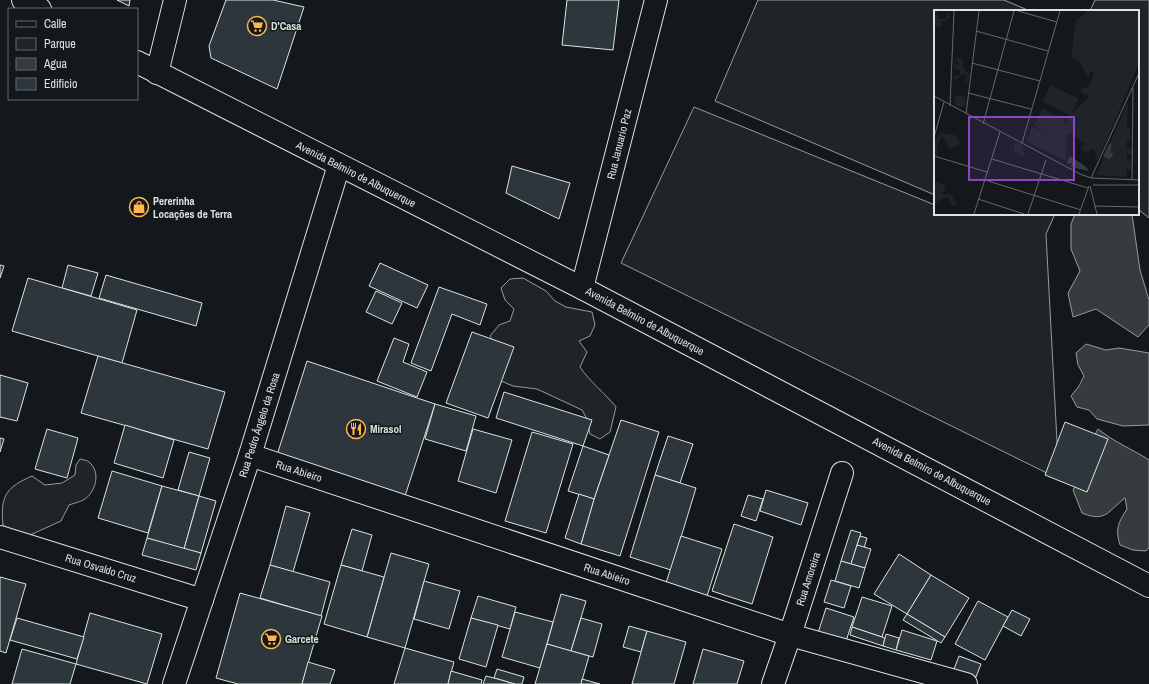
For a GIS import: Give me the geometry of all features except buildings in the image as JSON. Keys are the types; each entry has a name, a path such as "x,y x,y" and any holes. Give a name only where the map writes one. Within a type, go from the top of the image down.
{"main road":[{"path":"23,0 38,8"},
{"path":"156,73 175,0"},
{"name":"Rua Januario Paz","path":"582,288 656,0"},
{"name":"Avenida Belmiro de Albuquerque","path":"138,63 582,288 1149,586"},
{"name":"Rua Pedro Ângelo da Rosa","path":"175,684 250,454 339,165"},
{"name":"Rua Abieiro","path":"250,454 790,635 966,684"},
{"name":"Rua Amoreira","path":"773,684 842,473"},
{"name":"Rua Osvaldo Cruz","path":"0,537 202,600"}],"green space":[{"path":"758,0 1004,0 1028,10 934,10 934,195 715,101"},
{"path":"1095,0 1149,0 1149,218 1139,210 1139,10 1090,10"},
{"path":"694,107 934,205 934,215 1055,215 1046,234 1059,479 621,263"},
{"path":"523,278 546,291 555,301 566,307 592,312 595,325 590,336 579,341 587,352 580,367 588,378 616,407 610,432 600,439 590,434 588,421 582,410 537,389 513,386 501,381 496,346 490,336 499,325 510,321 514,309 505,300 501,288 510,279"},
{"path":"80,459 88,461 93,466 96,481 89,496 79,502 69,505 61,521 30,535 17,534 3,525 2,515 4,499 11,488 32,476 45,485 62,483 75,475 76,465"}],"water":[{"path":"1075,215 1132,215 1140,270 1149,300 1149,325 1138,337 1096,309 1073,317 1068,293 1080,271 1071,249 1071,224"},
{"path":"1086,344 1106,350 1119,348 1149,353 1149,425 1123,426 1097,419 1089,410 1077,407 1071,396 1079,386 1084,376 1078,365 1076,353"},
{"path":"1098,429 1110,438 1149,460 1149,548 1146,551 1133,550 1120,545 1118,526 1127,509 1125,498 1102,516 1096,517 1082,513 1073,490 1080,479 1091,442"}],"place":[{"name":"D'Casa","path":"257,26"},
{"name":"Pererinha Locações de Terra","path":"139,207"},
{"name":"Mirasol","path":"356,429"},
{"name":"Garcete","path":"271,639"}]}
